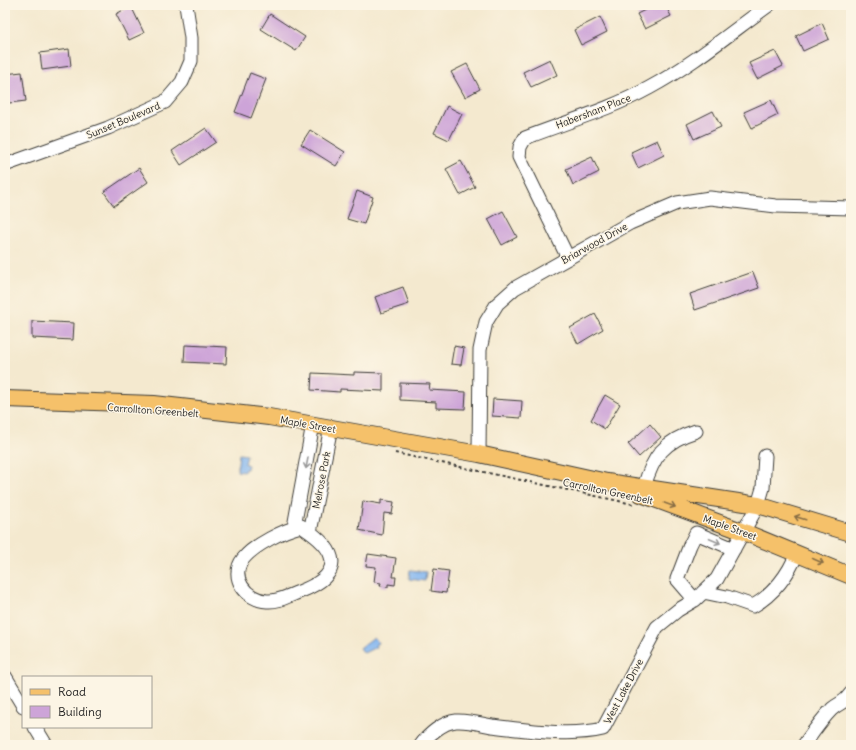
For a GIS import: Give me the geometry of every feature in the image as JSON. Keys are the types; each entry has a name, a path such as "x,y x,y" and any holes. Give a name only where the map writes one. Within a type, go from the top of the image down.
{"main road":[{"name":"Maple Street","path":"5,399 154,404 269,417 479,454 607,482 758,506 851,533"},
{"name":"Maple Street","path":"607,482 744,532 851,576"}],"street":[{"name":"Sunset Boulevard","path":"5,165 108,128 165,102 182,82 191,61 191,38 186,5"},
{"name":"Habersham Place","path":"568,258 519,157 520,147 525,138 628,98 649,88 687,65 769,5"},
{"name":"Briarwood Drive","path":"479,454 480,350 486,322 497,304 515,288 630,223 677,203 710,198 776,206 851,208"},
{"name":"Melrose Park","path":"294,527 313,424"},
{"name":"Melrose Park","path":"310,532 331,428"},
{"path":"644,487 650,466 657,455 683,435 696,431"},
{"name":"West Lake Drive","path":"422,745 432,733 442,726 455,721 527,730 589,732 603,729 656,627 699,596 717,579 758,506 763,488 765,456"},
{"path":"301,526 310,532 326,549 332,561 330,573 326,579 318,584 276,601 260,601 252,598 245,591 238,580 237,572 242,559 254,549 294,527 301,526"},
{"path":"734,549 696,533 690,544 677,579 699,596 727,597 753,606 766,599 793,564 797,553"},
{"path":"5,676 22,704"},
{"path":"804,745 822,719 837,705 849,700"},
{"path":"36,728 46,745"}],"path":[{"name":"Carrollton Greenbelt","path":"394,453 635,505"}],"water":[{"path":"239,454 247,455 245,464 248,465 244,472 237,471"},
{"path":"410,570 426,572 425,581 409,579"},
{"path":"374,637 378,643 375,645 376,647 364,653 360,648"}],"building":[{"path":"655,5 665,5 671,16 645,29 637,14"},
{"path":"131,6 144,33 129,40 116,14"},
{"path":"270,14 305,37 296,51 261,29"},
{"path":"600,17 607,32 581,45 574,30"},
{"path":"822,23 829,39 803,51 796,36"},
{"path":"69,49 71,66 42,70 40,53"},
{"path":"775,51 783,66 757,79 749,63"},
{"path":"550,59 557,75 531,87 523,72"},
{"path":"467,64 480,89 465,97 451,72"},
{"path":"22,72 26,101 9,103 5,74"},
{"path":"250,73 266,79 251,118 235,112"},
{"path":"771,100 778,115 752,128 744,112"},
{"path":"447,106 462,114 449,140 434,133"},
{"path":"713,111 721,127 694,139 687,124"},
{"path":"206,128 216,142 181,165 172,151"},
{"path":"310,130 345,152 336,166 301,144"},
{"path":"657,140 664,155 638,168 631,152"},
{"path":"592,157 599,172 573,185 566,169"},
{"path":"461,161 475,187 460,195 446,169"},
{"path":"139,168 148,182 114,206 104,192"},
{"path":"357,191 373,197 364,224 347,219"},
{"path":"503,211 517,237 502,245 488,219"},
{"path":"753,272 759,288 695,310 690,294"},
{"path":"403,287 409,304 381,313 375,297"},
{"path":"595,314 603,329 578,344 570,328"},
{"path":"32,321 74,323 73,340 32,338"},
{"path":"185,345 227,347 226,364 184,362"},
{"path":"454,346 464,348 461,365 451,364"},
{"path":"354,372 383,373 383,391 340,389 340,392 311,390 312,373 354,375"},
{"path":"400,383 430,384 429,390 466,392 465,409 436,408 436,402 400,400"},
{"path":"605,395 620,404 605,429 591,420"},
{"path":"493,399 522,401 521,418 492,416"},
{"path":"650,424 661,437 639,457 628,444"},
{"path":"381,500 394,502 392,514 384,513 382,535 359,530 363,501 381,504"},
{"path":"368,554 396,558 393,577 396,577 395,585 388,584 388,587 380,586 381,583 374,582 376,567 366,566"},
{"path":"434,569 449,571 446,593 431,591"}]}
